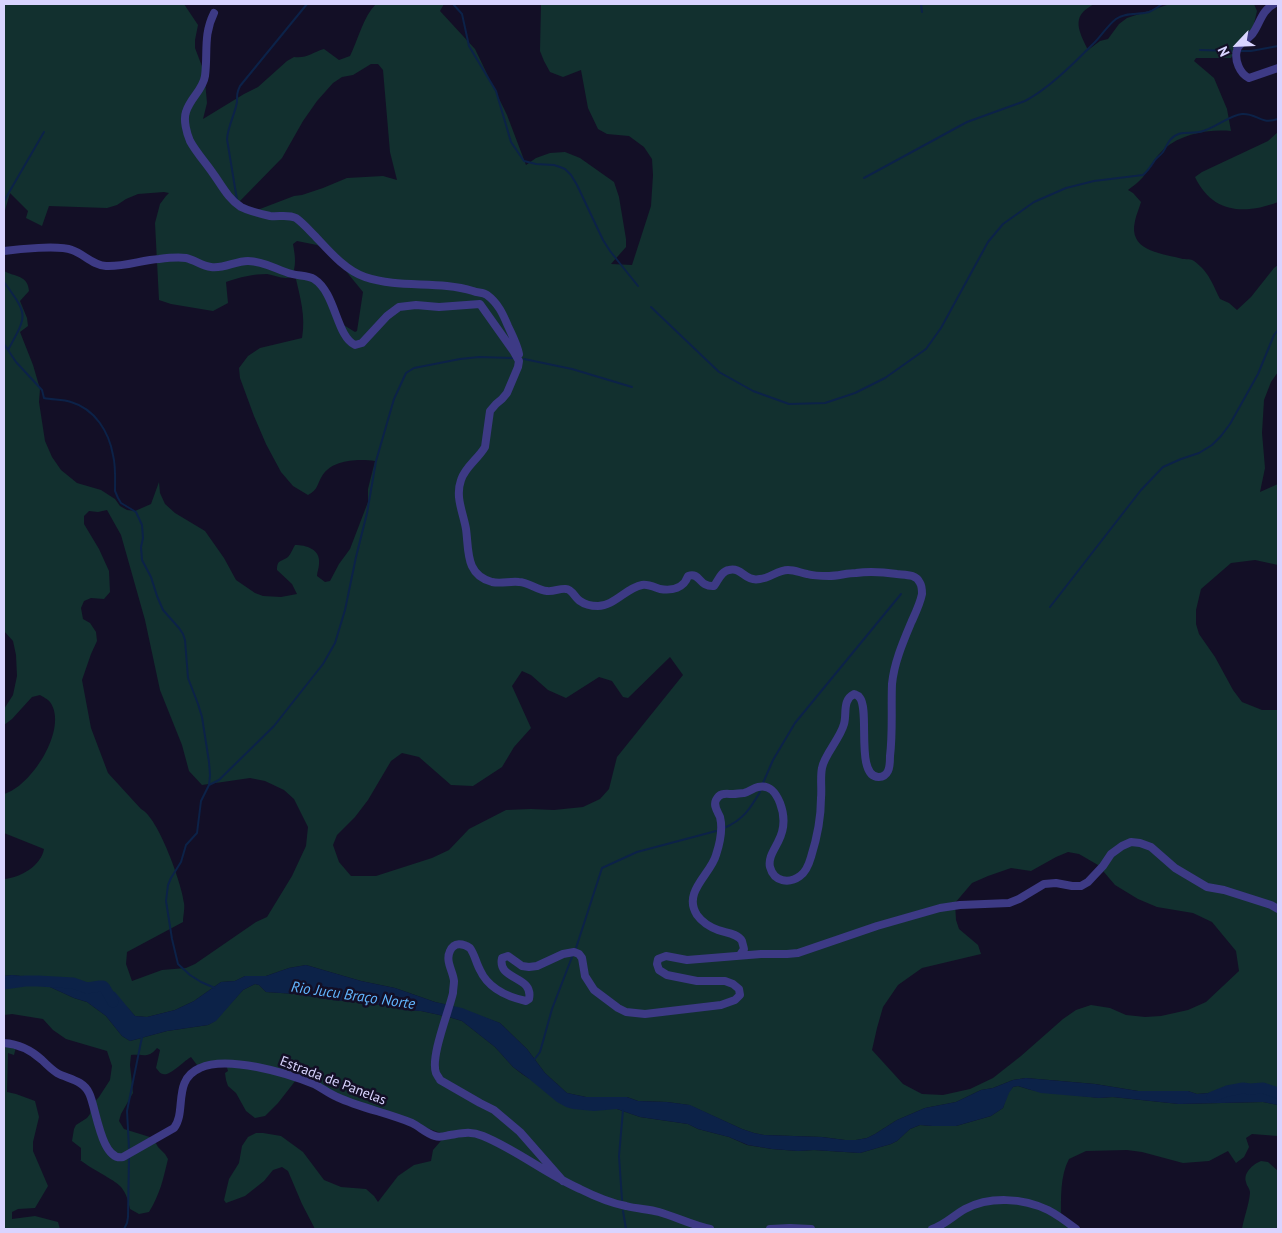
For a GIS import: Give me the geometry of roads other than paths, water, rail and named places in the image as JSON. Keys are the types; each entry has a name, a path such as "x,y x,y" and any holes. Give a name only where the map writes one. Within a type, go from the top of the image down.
{"street":[{"path":"1274,4 1266,8 1249,39 1239,46 1237,56 1240,69 1249,78 1278,68"},
{"path":"214,13 207,38 205,78 202,88 185,113 186,125 190,140 235,202 252,211 271,216 290,216 295,218 336,257 349,268 363,276 400,284 464,288 486,293 500,307 517,346 519,361 507,393 490,411 485,447 463,474 459,486 458,496 465,526 468,556 474,570 492,582 523,582 549,592 566,588 579,601 596,606 601,606 643,585 662,589 675,589 682,586 687,581 688,576 693,575 697,576 704,584 714,586 721,575 730,569 737,570 753,580 788,570 830,576 876,571 914,576 920,584 922,595 898,659 893,679 891,749 888,771 884,776 876,777 871,774 866,765 863,705 861,698 854,694 847,700 844,724 822,765 818,834 810,864 801,876 793,880 782,881 776,878 770,868 772,852 779,841 784,824 777,794 767,787 758,787 748,792 720,795 715,802 722,826 716,857 711,867 698,883 693,902 695,912 708,926 736,936 742,942 744,949 740,955"},
{"path":"4,251 64,248 73,250 94,263 105,266 159,259 184,258 214,268 224,267 237,262 257,262 315,280 323,287 327,294 346,339 355,346 362,343 387,316 399,307 416,305 439,308 480,304 519,361"},
{"path":"564,1181 520,1132 494,1110 440,1080 436,1074 436,1060 454,980 448,957 455,945 466,946 472,951 486,981 512,997 526,1001 529,999 530,993 526,985 505,972 501,962 502,958 508,956 522,966 529,967 537,966 563,954 574,952 582,958 585,976 594,990 626,1012 645,1014 721,1005 735,1000 740,995 739,989 725,981 697,981 667,975 659,970 657,964 658,959 666,956 687,960 740,955 798,953 877,926 940,908 960,905 1008,903 1019,899 1044,884 1056,883 1081,886 1088,882 1103,866 1111,854 1131,842 1151,847 1175,868 1207,887 1224,890 1278,908"},
{"name":"Estrada de Panelas","path":"4,1043 19,1046 30,1051 52,1070 86,1087 106,1145 116,1158 123,1157 174,1128 178,1121 183,1087 194,1071 204,1066 229,1063 261,1068 316,1085 338,1098 410,1122 435,1136 442,1137 464,1132 478,1134 495,1141 587,1193 625,1206 654,1211 710,1229"},
{"path":"932,1229 968,1208 1001,1200 1046,1209 1076,1229"},
{"path":"770,1229 811,1229"}],"water":[{"name":"Rio Jucu Braço Norte","path":"306,965 462,1008 500,1023 527,1049 545,1073 567,1093 586,1097 627,1097 638,1101 690,1105 742,1129 764,1135 822,1137 845,1140 867,1138 897,1120 925,1108 956,1102 981,1090 1026,1078 1095,1084 1138,1091 1188,1091 1197,1094 1266,1088 1278,1089 1278,1105 1263,1102 1179,1104 1113,1097 1099,1098 1041,1093 1018,1086 1013,1087 1003,1108 991,1116 956,1126 920,1125 910,1129 891,1144 860,1153 772,1149 748,1145 688,1124 640,1117 617,1109 594,1111 566,1107 513,1067 495,1047 462,1021 449,1017 362,1002 266,992 259,985 255,984 243,990 216,1021 208,1025 167,1031 130,1041 122,1036 106,1016 87,1002 50,987 12,981 4,983 4,976 12,975 107,989 115,992 135,1016 147,1017 175,1010 194,1001 221,982 235,981 245,976 266,976 289,968"}],"waterway":[{"path":"237,200 227,139 236,107 238,90 307,4"},
{"path":"453,4 462,14 469,46 496,91 511,142 524,161 554,165 565,169 571,175 603,240 638,286"},
{"path":"921,4 922,12"},
{"path":"864,178 967,122 1034,96 1071,66 1116,19 1124,15 1149,12 1162,4"},
{"path":"1241,51 1278,46"},
{"path":"1200,50 1231,51"},
{"path":"651,307 719,372 753,391 789,404 825,403 855,393 885,378 926,349 941,328 988,242 1003,224 1034,202 1066,188 1094,181 1143,175 1170,141 1178,134 1203,131 1242,114 1252,115 1267,121 1278,119"},
{"path":"4,201 44,132"},
{"path":"4,282 18,301 22,315 19,329 8,350"},
{"path":"1050,607 1141,490 1163,467 1199,453 1212,445 1221,436 1230,424 1258,374 1274,335 1278,330"},
{"path":"4,344 16,362 42,390 44,398 68,401 80,405 100,422 111,446 114,460 115,491 121,503 136,512 142,525 142,560 151,577 163,610 179,628 185,640 188,678 202,717 210,775 209,785 201,801 197,833 186,845 181,862 168,885 166,901 178,964 190,975 215,988"},
{"path":"209,785 219,780 274,726 323,664 335,643 345,610 367,513 376,461 394,399 406,373 414,368 460,359 479,357 512,358"},
{"path":"524,359 572,369 632,387"},
{"path":"763,783 773,760 795,723 901,594"},
{"path":"724,828 745,813 760,792"},
{"path":"576,948 602,868 637,852 716,831"},
{"path":"534,1060 540,1052 552,1009 572,957"},
{"name":"Rio Jucu Braço Norte","path":"4,984 38,981 73,983 87,988 103,986 113,1002"},
{"path":"129,1148 127,1111 142,1037"},
{"name":"Rio Jucu Braço Norte","path":"1212,1097 1227,1091 1243,1088 1263,1088 1278,1093"},
{"path":"622,1200 619,1156 623,1110"},
{"path":"124,1229 128,1217 129,1157"},
{"path":"623,1211 626,1229"}]}
